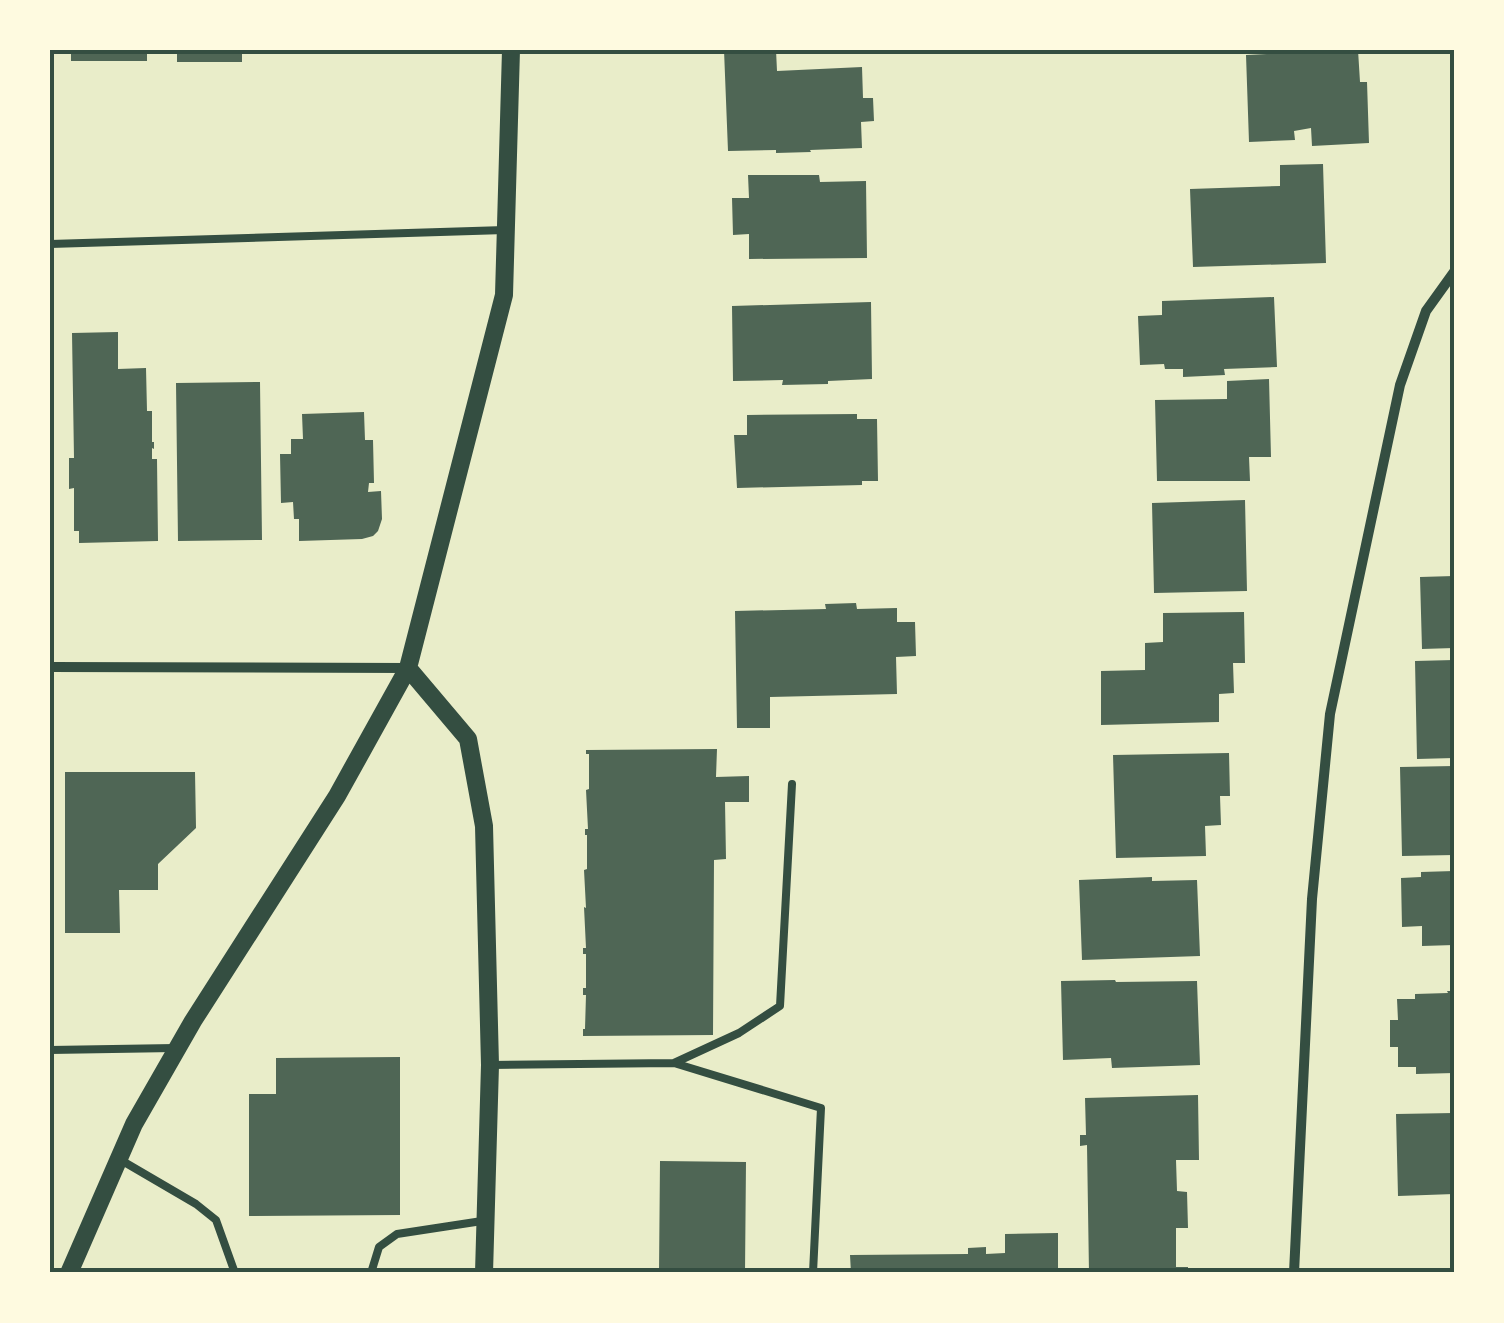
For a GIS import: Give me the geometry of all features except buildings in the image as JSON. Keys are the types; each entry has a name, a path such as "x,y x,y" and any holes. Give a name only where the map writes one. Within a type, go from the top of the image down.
{"street":[{"path":"69,1273 134,1124 337,796 408,668 504,296 511,50"},
{"path":"1294,1273 1312,899 1330,714 1400,385 1426,311 1454,272"},
{"path":"50,667 408,668 468,739 484,826 490,1065 484,1273"}],"lane":[{"path":"50,244 505,230"},
{"path":"674,1063 739,1033 780,1006 792,784"},
{"path":"50,1050 178,1048"},
{"path":"490,1065 674,1063 820,1108 814,1273"},
{"path":"118,1159 196,1204 216,1220 236,1273"},
{"path":"371,1273 379,1247 397,1234 486,1220"}]}
